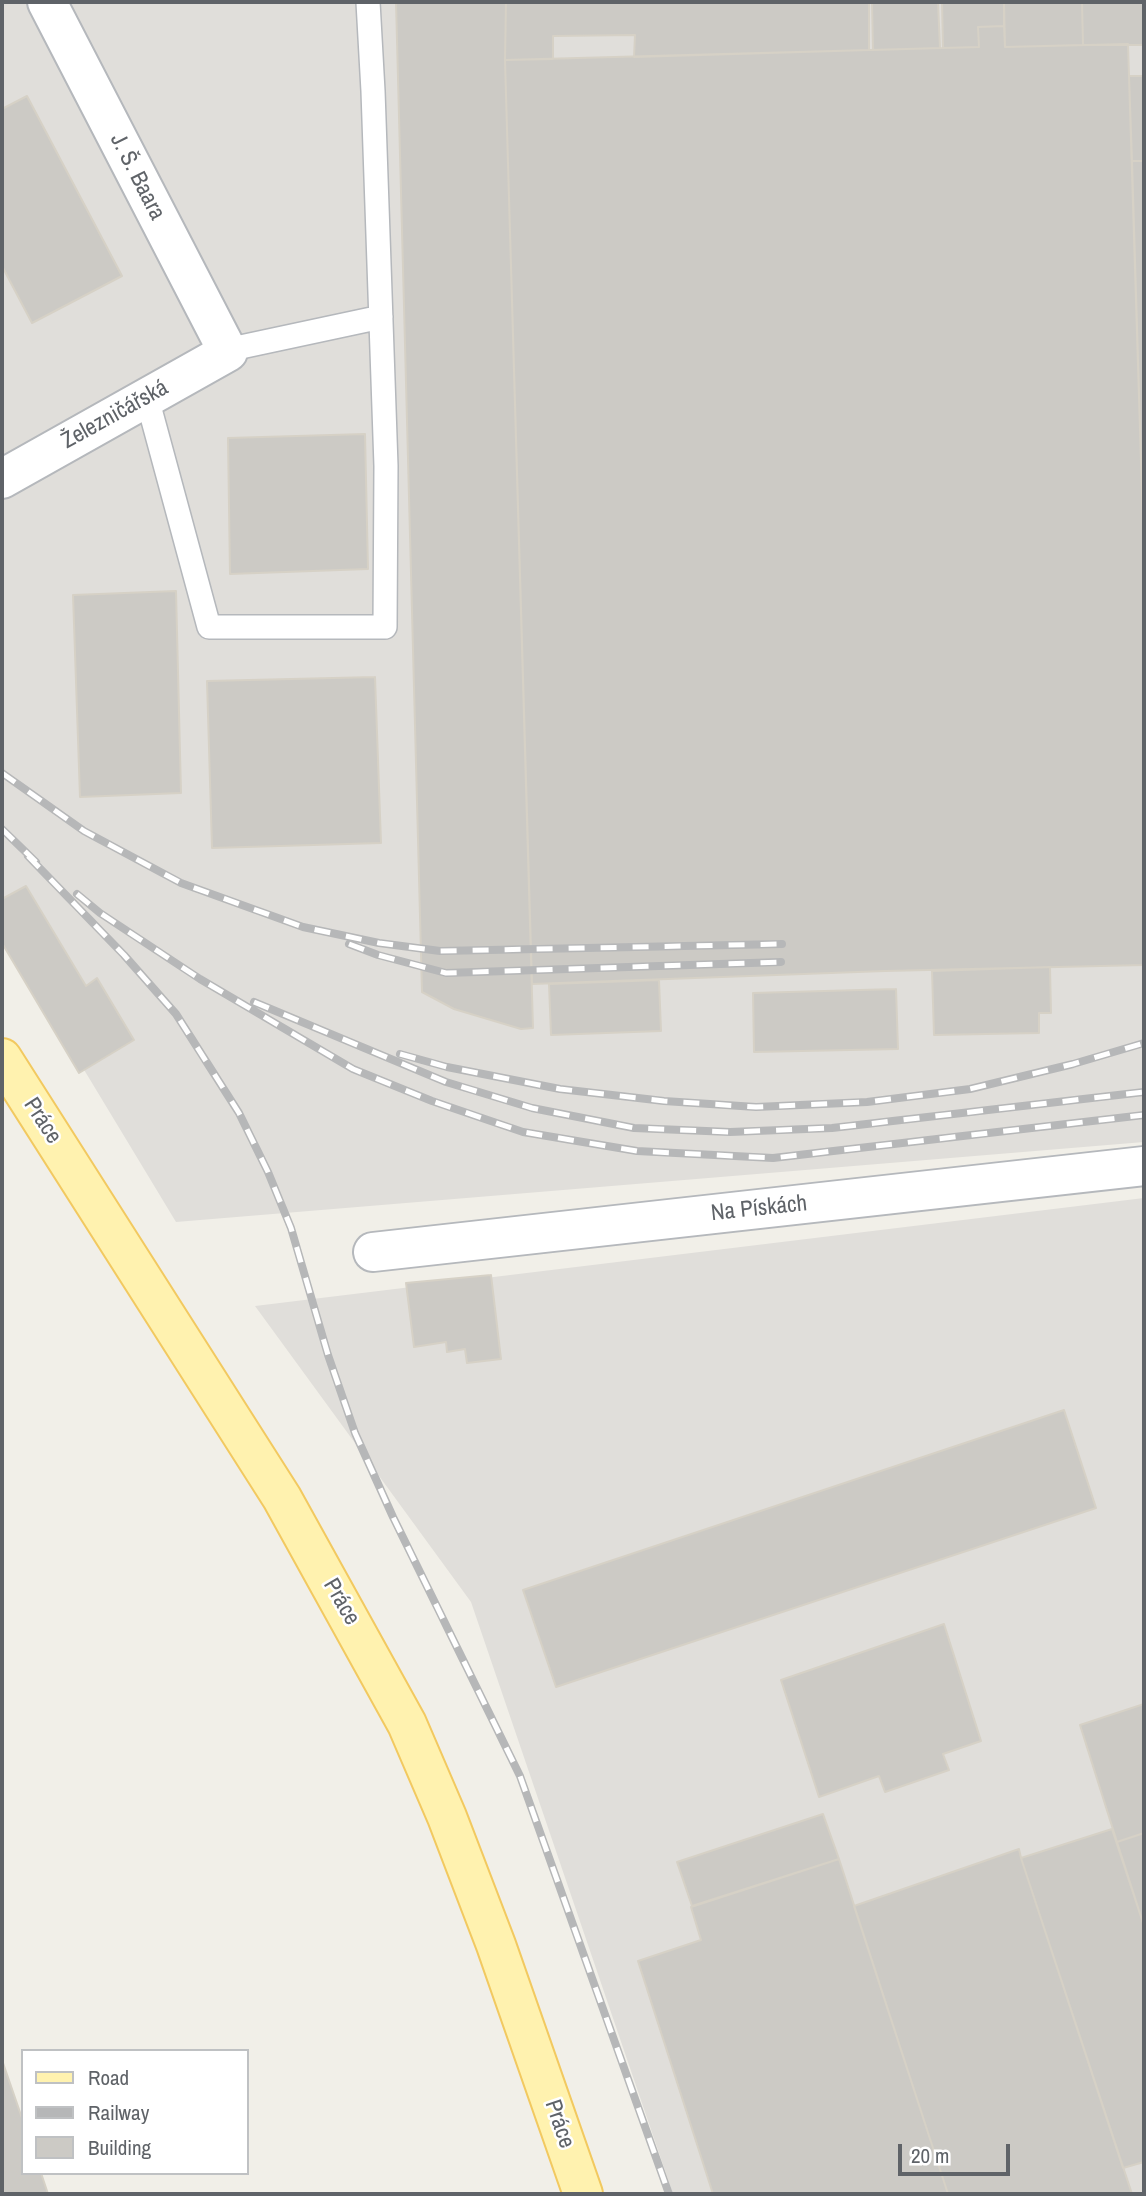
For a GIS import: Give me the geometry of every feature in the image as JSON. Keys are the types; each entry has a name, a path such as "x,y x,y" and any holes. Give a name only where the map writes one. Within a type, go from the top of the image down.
{"main road":[{"name":"Práce","path":"2,1058 282,1498 407,1724 447,1817 496,1945 583,2194"}],"street":[{"name":"J. Š. Baara","path":"47,2 232,350"},
{"name":"Železničářská","path":"2,479 232,350"},
{"name":"Na Pískách","path":"373,1252 1144,1166"}],"lane":[{"path":"147,398 209,627 386,627 386,466 368,2"},
{"path":"232,350 381,317"}],"shaded area":[{"path":"2,2 1144,2 1144,1142 176,1222 2,934"},
{"path":"1144,1198 1144,2194 673,2194 471,1602 255,1306"}],"building":[{"path":"396,2 506,2 505,60 533,1028 521,1029 454,1009 422,992"},
{"path":"506,2 869,2 869,50 634,57 635,35 553,36 553,59 505,60"},
{"path":"872,2 938,2 940,48 873,50"},
{"path":"942,2 1004,2 1004,26 978,27 979,47 943,48"},
{"path":"1004,2 1082,2 1083,45 1005,47"},
{"path":"1082,2 1144,2 1144,45 1083,45"},
{"path":"1004,26 1005,47 1128,44 1144,558 1144,965 532,984 505,60 979,47 978,27"},
{"path":"1129,76 1144,76 1144,161 1132,161"},
{"path":"27,96 122,276 32,323 2,266 2,109"},
{"path":"1132,161 1144,161 1144,558"},
{"path":"365,434 368,569 230,574 228,438"},
{"path":"176,591 181,793 80,797 73,595"},
{"path":"375,677 381,843 212,848 207,681"},
{"path":"26,886 86,986 97,978 134,1040 79,1073 2,943 2,899"},
{"path":"1050,967 1051,1013 1039,1013 1039,1033 934,1035 932,971"},
{"path":"659,980 661,1031 551,1035 549,984"},
{"path":"896,989 898,1049 754,1052 753,993"},
{"path":"491,1275 501,1359 467,1363 465,1349 447,1352 446,1342 414,1347 406,1283"},
{"path":"1064,1410 1096,1508 556,1687 523,1590"},
{"path":"944,1624 981,1741 943,1754 949,1770 885,1792 879,1776 819,1797 781,1680"},
{"path":"1144,1704 1144,1833 1117,1842 1080,1725"},
{"path":"823,1814 839,1859 692,1906 677,1862"},
{"path":"1112,1829 1144,1926 1144,2162 1123,2168 1021,1858"},
{"path":"1144,1833 1144,1926 1117,1842"},
{"path":"1019,1849 1132,2194 948,2194 854,1906"},
{"path":"839,1859 948,2194 713,2194 638,1961 701,1940 691,1907"},
{"path":"2,2060 21,2115 21,2175 42,2175 48,2194 2,2194"}],"railway":[{"path":"2,773 84,831 181,883 303,927 379,943 440,951 782,944"},
{"path":"2,829 36,862"},
{"path":"28,856 124,955 176,1014 239,1113 268,1172 291,1228 328,1355 355,1433 393,1517 520,1776 669,2194"},
{"path":"77,894 100,913 200,979 353,1069 432,1101 523,1132 637,1151 773,1158 1144,1115"},
{"path":"349,944 378,955 446,973 781,962"},
{"path":"254,1002 446,1082 532,1108 634,1128 730,1132 832,1128 1144,1092"},
{"path":"400,1054 447,1067 560,1089 664,1101 756,1107 867,1102 970,1089 1073,1064 1144,1043"}]}
